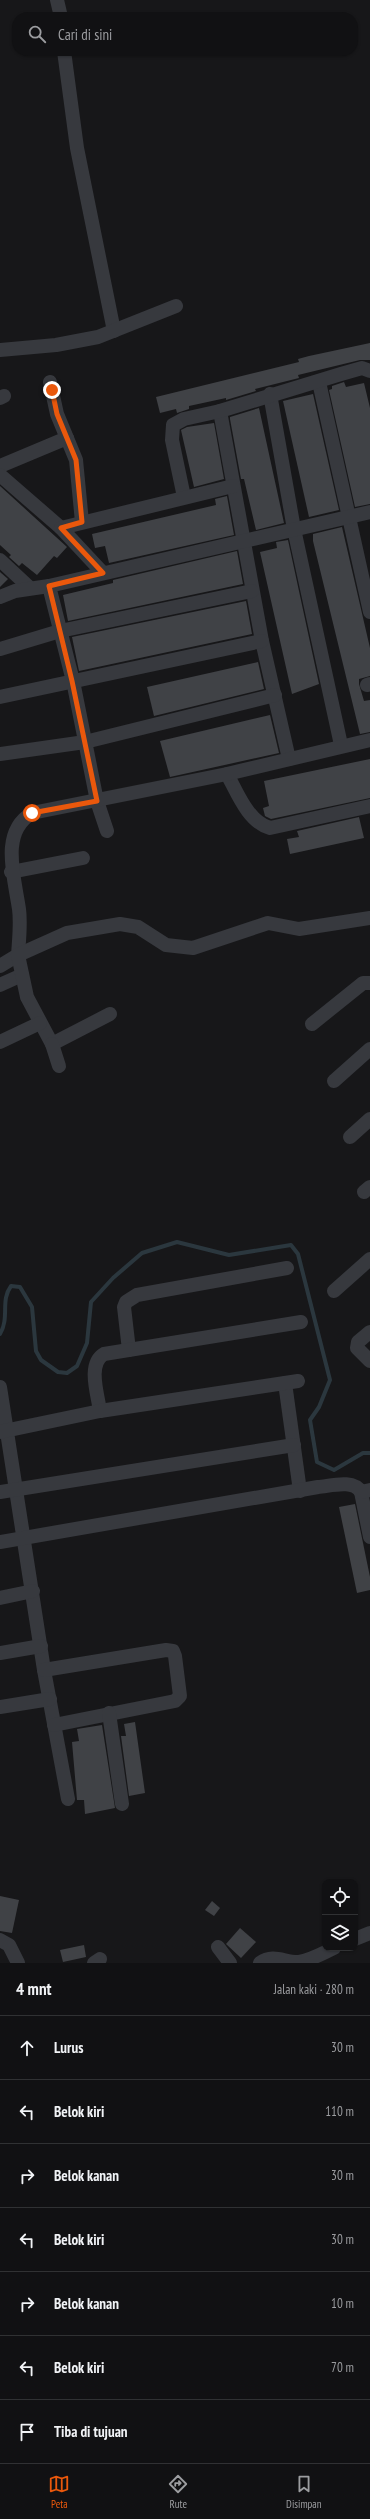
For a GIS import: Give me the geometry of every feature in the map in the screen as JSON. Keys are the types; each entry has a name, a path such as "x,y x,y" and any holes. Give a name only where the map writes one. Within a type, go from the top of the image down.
{"street":[{"path":"58,0 60,12"},
{"path":"65,56 77,148 114,331"},
{"path":"0,350 56,345 114,331 176,306"},
{"path":"184,497 172,440 173,424 184,419 220,411 270,394 319,382 362,368 370,370"},
{"path":"50,382 57,414 76,460 82,522"},
{"path":"319,382 351,517 370,612"},
{"path":"270,394 294,529 341,745"},
{"path":"220,411 252,591 289,759"},
{"path":"0,466 67,438"},
{"path":"0,475 61,528 103,573"},
{"path":"61,528 233,486"},
{"path":"0,597 30,588 49,586 370,512"},
{"path":"0,560 30,588"},
{"path":"49,586 72,681 97,801 107,832"},
{"path":"0,649 60,631 252,591"},
{"path":"0,697 262,641"},
{"path":"0,754 85,742 275,695"},
{"path":"59,1066 52,1044 27,997 18,955 20,911 11,872 8,847 10,834 22,818 32,813 226,774 341,745 370,740"},
{"path":"226,774 253,818 262,826 270,828 370,806"},
{"path":"11,872 83,858"},
{"path":"0,966 18,955 66,933 120,924 138,927 166,945 193,948 268,923 299,929 370,918"},
{"path":"0,985 22,975"},
{"path":"312,1024 363,983 370,983"},
{"path":"52,1044 110,1014"},
{"path":"0,1042 40,1023"},
{"path":"334,1081 370,1049"},
{"path":"350,1137 370,1119"},
{"path":"334,1291 370,1259"},
{"path":"129,1350 124,1307 126,1302 137,1294 287,1268"},
{"path":"100,1411 95,1370 97,1360 104,1354 301,1322"},
{"path":"370,1332 358,1342 357,1348 370,1361"},
{"path":"3,1431 100,1411 292,1382 294,1445 300,1491"},
{"path":"0,1387 3,1431 16,1489 23,1539 33,1591 44,1670 68,1799"},
{"path":"0,1492 294,1445"},
{"path":"0,1542 348,1484 365,1491 370,1536"},
{"path":"0,1598 33,1591"},
{"path":"0,1653 40,1646"},
{"path":"44,1670 166,1650 173,1651 180,1692 178,1700 171,1703 54,1724"},
{"path":"0,1707 50,1699"},
{"path":"109,1713 122,1804"},
{"path":"358,1938 370,1933"},
{"path":"0,1940 8,1946 18,1963"},
{"path":"218,1946 230,1963"},
{"path":"260,1963 275,1958 288,1963 301,1961 326,1951"}],"building":[{"path":"370,343 370,360 360,360 298,375 299,378 255,389 256,391 226,400 226,398 189,406 189,409 177,413 176,409 160,413 156,397 299,362 298,359 309,356"},
{"path":"344,382 346,387 364,383 370,408 370,504 355,507 329,390 332,389 332,386"},
{"path":"313,394 339,510 309,517 283,401"},
{"path":"259,408 284,523 256,530 244,479 241,479 230,417"},
{"path":"214,423 224,479 194,487 181,430 187,427"},
{"path":"0,486 67,547 57,558 54,556 37,575 22,563 19,566 9,557 11,555 0,545"},
{"path":"227,496 234,535 109,563 105,546 95,548 92,534 216,505 215,499"},
{"path":"342,527 370,648 370,676 359,679 359,684 364,701 370,700 370,732 360,734 313,541 313,534"},
{"path":"288,540 319,684 292,694 260,552 277,548 276,542"},
{"path":"237,551 243,584 68,621 63,595 113,583 113,580"},
{"path":"0,572 8,579 0,587"},
{"path":"246,601 252,634 79,671 72,637"},
{"path":"258,662 264,689 154,716 147,687"},
{"path":"270,715 279,753 170,777 160,741"},
{"path":"370,759 370,798 271,819 265,816 263,808 269,806 264,781"},
{"path":"359,817 364,838 290,854 287,839 299,837 297,831"},
{"path":"355,1504 370,1577 370,1590 357,1593 339,1507"},
{"path":"135,1722 145,1793 129,1796 121,1736 126,1736 124,1724"},
{"path":"102,1725 115,1808 85,1814 84,1800 77,1800 72,1742 79,1741 77,1729"},
{"path":"0,1896 19,1900 12,1933 0,1931"},
{"path":"212,1901 220,1908 214,1916 205,1910"},
{"path":"240,1928 256,1942 241,1958 226,1944"},
{"path":"84,1945 86,1957 63,1962 60,1950"}],"waterway":[{"path":"0,1334 3,1328 5,1303 8,1292 11,1286 20,1287 32,1307 36,1351 41,1360 58,1372 67,1373 77,1366 87,1343 91,1302 113,1278 142,1253 177,1242 229,1255 291,1245 298,1254 330,1380 319,1407 310,1420 317,1462 334,1470 363,1453 370,1453"}],"route":[{"path":"32,813 97,801 72,681 49,586 103,573 61,528 82,522 76,460 57,414 52,390"}]}
